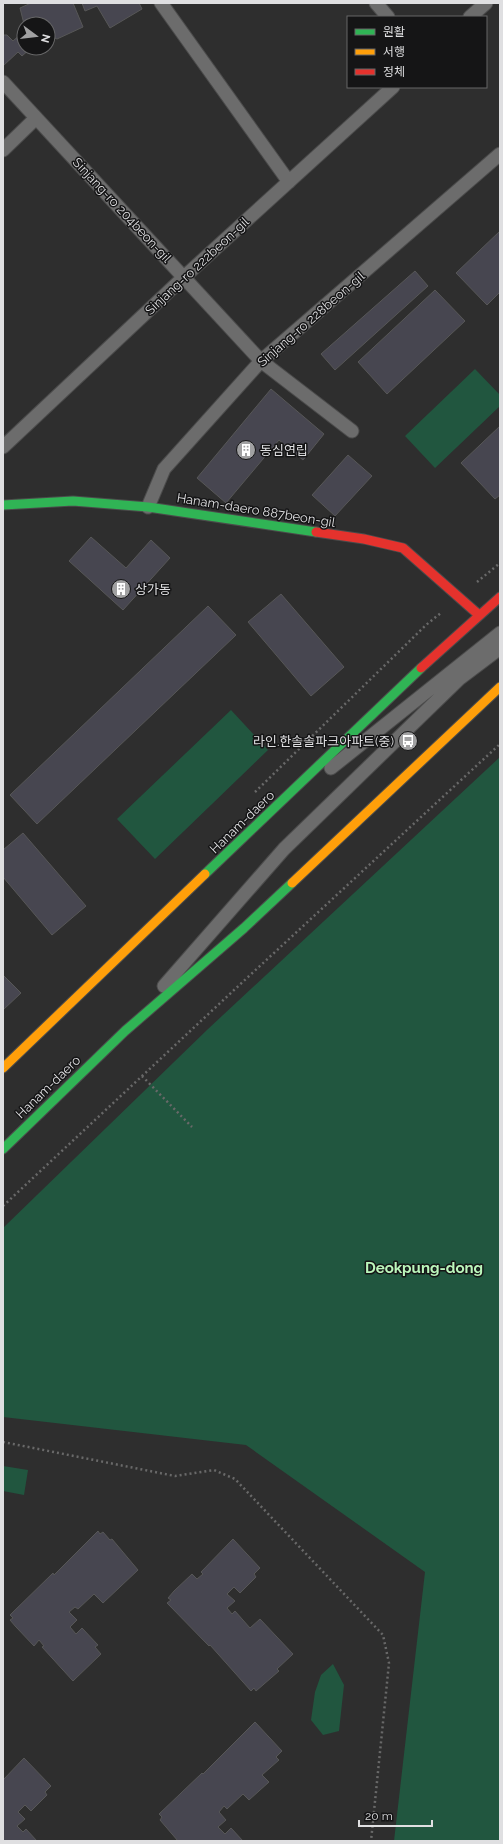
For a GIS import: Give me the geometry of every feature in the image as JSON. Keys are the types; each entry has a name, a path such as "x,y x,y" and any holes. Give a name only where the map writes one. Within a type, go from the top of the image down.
{"main road":[{"name":"Hanam-daero 887beon-gil","path":"3,505 73,501 148,507 364,539 403,548 479,615"},
{"name":"Hanam-daero","path":"3,1068 415,674 500,597"},
{"name":"Hanam-daero","path":"3,1149 125,1031 244,928 500,687"}],"lane":[{"path":"161,3 289,182"},
{"path":"376,3 387,16"},
{"path":"471,16 486,3"},
{"name":"Sinjang-ro 204beon-gil","path":"3,82 261,361 352,431"},
{"name":"Sinjang-ro 222beon-gil","path":"3,447 184,277 392,88"},
{"path":"3,150 36,118"},
{"name":"Sinjang-ro 228beon-gil","path":"148,507 164,469 261,361 500,154"},
{"path":"258,825 500,633"},
{"path":"125,1031 284,848 459,679 500,648"}],"path":[{"path":"3,1206 500,744"},
{"path":"142,1076 192,1127"},
{"path":"3,1442 175,1476 214,1470 235,1479 383,1635 389,1663 371,1841"}],"green space":[{"path":"475,369 500,395 500,406 435,468 405,436"},
{"path":"231,710 268,750 155,859 117,819"},
{"path":"500,757 500,1841 394,1841 425,1572 246,1445 3,1417 3,1228 208,1029"},
{"path":"3,1466 28,1470 24,1495 3,1491"},
{"path":"333,1664 344,1685 339,1731 323,1735 311,1720 315,1692 321,1675"}],"building":[{"path":"31,3 73,3 83,27 57,39 56,16 22,16 20,8"},
{"path":"82,3 139,3 142,9 110,28 97,6 85,11"},
{"path":"3,35 7,35 13,41 16,38 16,54 3,66"},
{"path":"500,231 500,292 487,305 456,273"},
{"path":"415,271 428,286 335,370 321,354"},
{"path":"435,290 465,321 387,394 358,362"},
{"name":"동심연립","path":"271,389 324,434 303,460 279,440 226,503 197,478"},
{"path":"500,426 500,495 495,499 461,463"},
{"path":"348,455 372,476 335,516 312,495"},
{"name":"상가동","path":"91,537 126,568 151,540 170,558 123,610 69,561"},
{"path":"281,594 344,667 311,696 248,622"},
{"path":"208,606 236,635 37,824 10,795"},
{"path":"23,833 86,906 52,935 3,877 3,850"},
{"path":"3,975 21,993 3,1010"},
{"path":"98,1531 100,1534 103,1532 110,1540 112,1539 138,1570 103,1603 94,1594 78,1609 75,1607 69,1612 77,1620 70,1627 76,1634 82,1628 98,1645 95,1647 101,1654 73,1681 42,1647 44,1646 39,1640 34,1646 10,1620 13,1618 10,1615 53,1573 54,1575"},
{"path":"233,1539 260,1568 254,1574 256,1577 240,1593 234,1587 227,1594 235,1601 227,1608 232,1614 235,1611 250,1628 260,1619 293,1654 277,1669 279,1671 256,1691 254,1688 251,1691 210,1645 209,1646 167,1603 171,1600 168,1598 174,1591 192,1574 197,1579 203,1574 201,1572"},
{"path":"255,1722 282,1751 276,1757 279,1760 262,1775 269,1782 249,1800 243,1794 227,1809 224,1806 219,1812 226,1820 218,1827 225,1834 231,1828 243,1841 178,1841 160,1820 162,1817 159,1814 202,1773 203,1774"},
{"path":"24,1758 51,1786 45,1792 47,1795 31,1811 25,1805 18,1812 25,1819 17,1826 23,1832 26,1829 37,1841 3,1841 3,1780"}],"traffic: fast":[{"path":"3,505 73,501 148,507 316,532"},
{"path":"205,874 421,668"},
{"path":"3,1149 125,1031 244,928 292,883"}],"traffic: slow":[{"path":"292,883 500,687"},
{"path":"3,1068 205,874"}],"traffic: jam":[{"path":"316,532 364,539 403,548 479,615"},
{"path":"421,668 500,597"}],"place":[{"name":"동심연립","path":"246,450"},
{"name":"상가동","path":"121,589"},
{"name":"라인.한솔솔파크아파트(중)","path":"408,741"}],"district":[{"name":"Deokpung-dong","path":"424,1268"}]}
